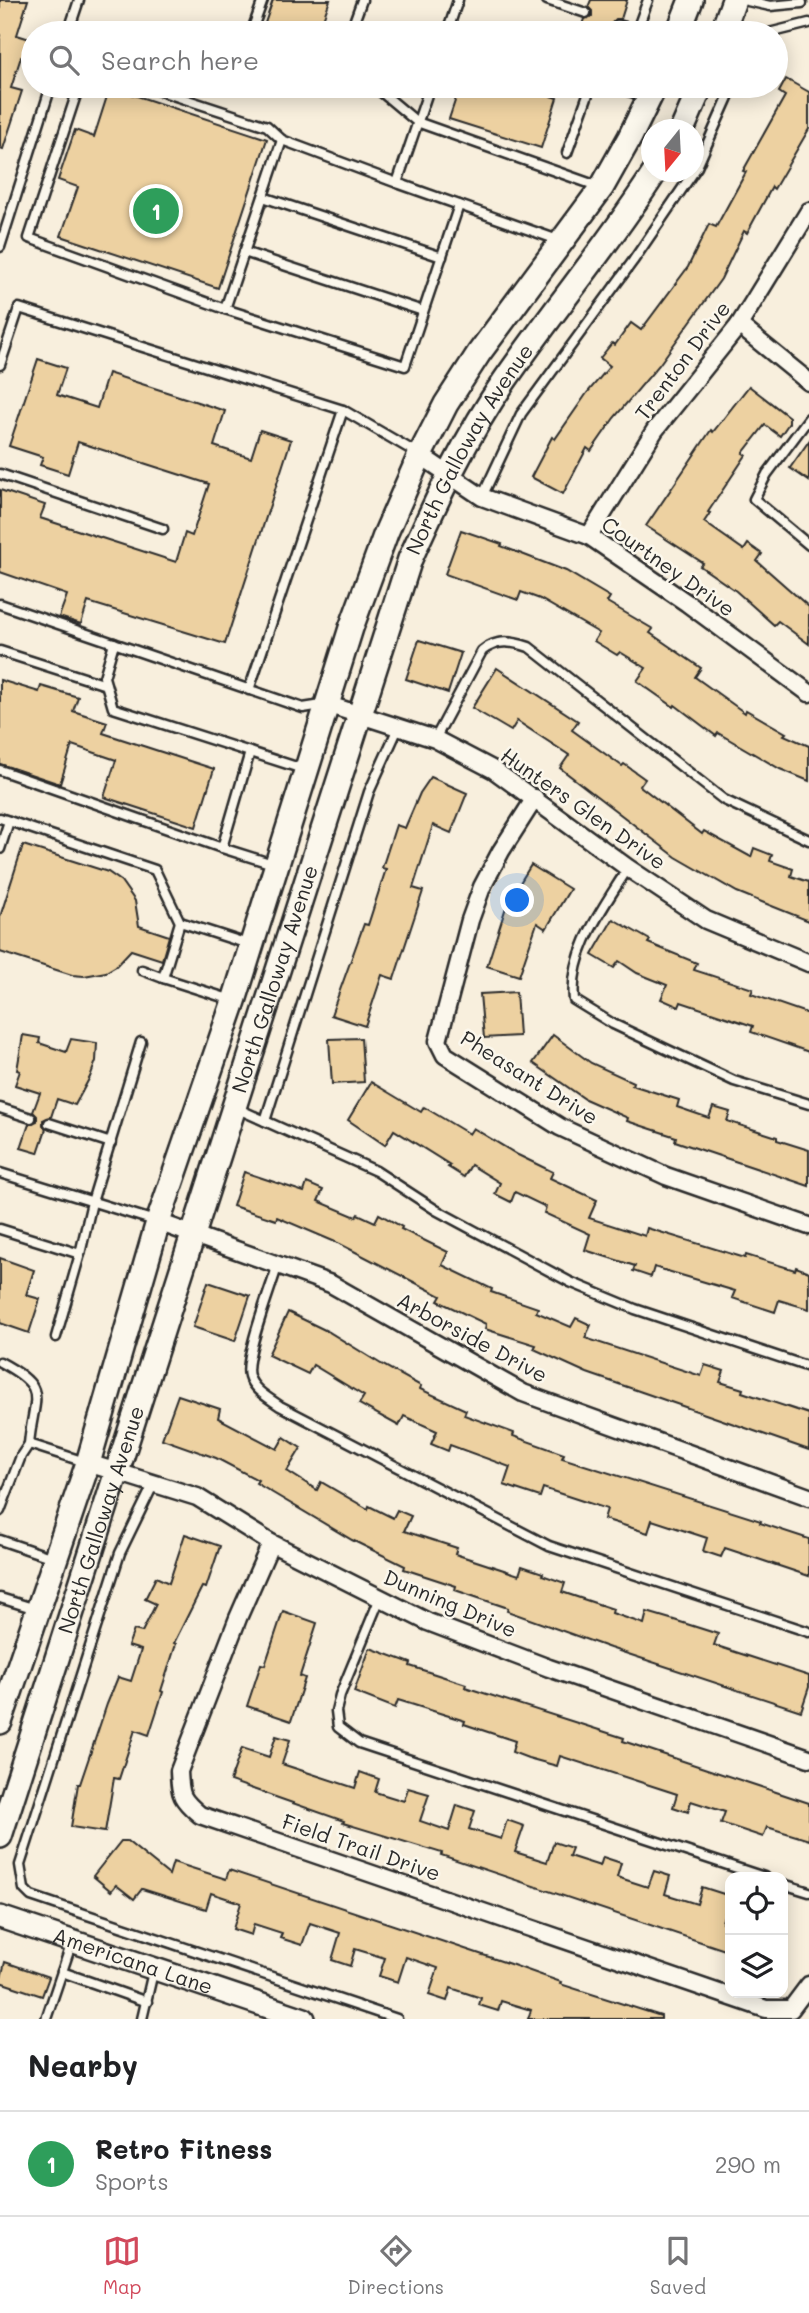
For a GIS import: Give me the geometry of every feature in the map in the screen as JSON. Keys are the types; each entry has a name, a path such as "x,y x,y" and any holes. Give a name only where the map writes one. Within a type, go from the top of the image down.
{"main road":[{"path":"683,21 691,0"},
{"path":"726,21 734,0"},
{"name":"North Galloway Avenue","path":"0,1722 88,1463 158,1222 233,1001 326,704 386,533 446,404 478,353 602,187 649,98"},
{"path":"687,119 696,98"},
{"name":"North Galloway Avenue","path":"0,1836 411,559 448,475 504,381 591,265 648,182"},
{"path":"563,241 591,265"}],"street":[{"name":"Trenton Drive","path":"589,536 655,430 739,325 809,211"},
{"path":"739,325 809,382"},
{"name":"Courtney Drive","path":"420,455 482,497 589,536 687,603 809,693"},
{"name":"Hunters Glen Drive","path":"326,704 435,739 494,770 706,920 809,963"},
{"name":"Pheasant Drive","path":"535,798 501,851 474,909 438,1041 445,1055 560,1128 666,1176 809,1226"},
{"name":"Arborside Drive","path":"158,1222 331,1283 523,1393 809,1497"},
{"name":"Dunning Drive","path":"88,1463 197,1497 271,1543 428,1622 549,1668 809,1758"},
{"name":"Field Trail Drive","path":"271,1543 238,1618 179,1771 180,1792 185,1802 200,1815 766,2010 791,2009 809,1985"},
{"name":"Americana Lane","path":"0,1917 280,2015 304,2019"}],"lane":[{"path":"72,21 79,0"},
{"path":"255,21 263,0"},
{"path":"354,21 362,0"},
{"path":"451,21 458,0"},
{"path":"547,0 586,13"},
{"path":"640,21 648,0"},
{"path":"743,0 770,6 804,1"},
{"path":"788,28 809,23"},
{"path":"0,247 47,98"},
{"path":"75,98 29,238 225,309 405,366 459,205"},
{"path":"183,98 267,125 282,140 563,241"},
{"path":"388,98 417,122 602,187"},
{"path":"397,183 426,98"},
{"path":"567,153 587,98"},
{"path":"482,497 521,414 698,167 728,98"},
{"path":"225,309 282,140"},
{"path":"263,197 442,257"},
{"path":"244,252 424,311"},
{"path":"0,365 19,308 343,410 420,455"},
{"path":"249,690 343,410"},
{"path":"809,418 767,474 754,499 809,545"},
{"path":"0,474 163,529"},
{"path":"0,604 303,708 326,704"},
{"path":"435,739 482,652 491,644 515,642 529,647 724,800 809,840"},
{"path":"114,643 104,677 113,708 306,770"},
{"path":"0,651 106,685"},
{"path":"265,1121 369,792 400,726"},
{"path":"222,848 250,752"},
{"path":"0,770 276,866"},
{"path":"0,849 4,819 155,870 180,922 163,978"},
{"path":"628,867 590,930 578,959 572,984 574,1000 613,1024 734,1081 809,1104"},
{"path":"180,922 251,945"},
{"path":"142,971 233,1001"},
{"path":"56,1337 92,1202 141,1042"},
{"path":"0,1108 31,1118"},
{"path":"235,1108 376,1171 436,1210 570,1282 635,1310 809,1367"},
{"path":"48,1123 111,1143"},
{"path":"0,1173 158,1222"},
{"path":"0,1229 80,1254"},
{"path":"278,1264 250,1355 248,1375 256,1388 280,1406 549,1546 809,1632"},
{"path":"0,1362 17,1371 32,1384 36,1396 29,1444 21,1456 0,1511"},
{"path":"29,1444 88,1463"},
{"path":"154,1483 120,1553 103,1605 20,1865 24,1889 31,1896 397,2019"},
{"path":"0,1540 56,1559"},
{"path":"380,1598 336,1711 338,1727 359,1743 749,1872"},
{"path":"1,1600 38,1609"},
{"path":"788,1886 809,1892"},
{"path":"46,2019 72,1942"},
{"path":"142,2019 153,1969"},
{"path":"62,1972 147,2002"}],"building":[{"path":"0,0 28,0 17,35 21,36 21,57 11,88 21,91 21,94 3,149 0,148"},
{"path":"273,0 330,0 322,21 266,21"},
{"path":"591,0 627,0 621,19 614,21 583,21 592,16 588,7"},
{"path":"788,80 809,92 809,129 747,233 744,231 721,279 659,365 614,418 591,451 587,448 563,494 531,477 552,437 555,439 587,393 610,366 600,358 612,343 615,345 631,323 641,330 688,267 709,224 716,227 746,172 743,171 784,98 788,98"},
{"path":"106,98 143,98 267,139 218,288 61,236 78,187 58,180 75,130 94,137"},
{"path":"456,98 557,98 541,148 449,119"},
{"path":"38,359 66,368 57,395 97,408 108,373 225,411 214,446 251,458 260,430 291,440 225,644 88,602 81,624 59,617 67,595 0,572 0,490 45,505 40,518 176,562 185,533 192,536 209,484 78,442 68,474 40,465 43,457 9,446"},
{"path":"749,386 789,417 789,423 780,436 765,425 743,453 746,455 704,522 744,550 748,544 762,554 757,561 809,607 809,644 778,621 774,625 736,591 700,566 703,563 646,526 711,430 713,432"},
{"path":"809,441 809,481 790,468"},
{"path":"461,530 566,571 610,597 607,602 653,629 650,633 701,668 695,677 745,713 746,710 786,733 784,735 809,746 809,781 780,769 718,733 716,736 637,681 646,668 620,652 617,655 594,641 599,633 540,599 521,592 518,600 445,574"},
{"path":"419,640 461,653 448,693 406,679"},
{"path":"497,668 578,721 572,730 645,779 640,786 702,834 704,831 751,857 754,848 772,855 770,861 793,869 791,876 809,882 809,921 737,892 676,857 560,768 569,755 517,721 511,731 472,708"},
{"path":"0,680 39,692 41,686 78,697 73,711 107,722 103,733 214,769 196,827 104,797 116,760 72,745 60,784 0,764"},
{"path":"431,777 467,793 451,833 433,825 413,888 423,891 394,979 382,975 365,1026 331,1015 364,924 368,925 386,869 382,868 396,825 405,828 420,793"},
{"path":"23,845 108,872 121,881 135,901 139,926 169,936 162,960 131,950 116,966 106,972 84,976 72,975 0,952 0,917"},
{"path":"531,865 570,889 546,929 537,923 519,976 487,966 507,904"},
{"path":"613,919 650,940 648,943 697,963 694,970 753,989 751,994 809,1014 809,1052 751,1032 753,1026 681,1002 679,1007 661,999 667,985 637,973 619,961 614,968 592,955"},
{"path":"516,992 519,1036 484,1038 480,994"},
{"path":"23,1035 40,1038 39,1043 66,1052 71,1039 97,1043 96,1061 75,1105 57,1099 51,1117 43,1120 46,1129 38,1153 21,1148 29,1124 37,1121 33,1112 40,1093 15,1085 20,1071 17,1070"},
{"path":"553,1035 591,1063 633,1082 632,1085 679,1100 677,1107 709,1118 713,1107 730,1112 727,1121 809,1150 809,1186 675,1141 676,1137 627,1121 628,1118 585,1099 533,1063"},
{"path":"361,1038 364,1082 332,1084 329,1039"},
{"path":"371,1082 421,1112 424,1107 469,1134 473,1128 553,1172 550,1178 597,1200 589,1218 645,1236 647,1228 745,1258 746,1255 809,1272 809,1309 779,1300 775,1312 732,1298 735,1291 654,1267 651,1277 633,1271 635,1266 585,1250 590,1234 544,1213 546,1207 515,1192 511,1202 495,1194 500,1183 471,1165 464,1177 448,1167 450,1165 394,1130 385,1145 348,1120"},
{"path":"244,1172 304,1192 307,1183 323,1190 318,1201 356,1217 358,1214 375,1222 379,1214 402,1227 401,1229 448,1252 442,1265 492,1289 491,1292 538,1308 536,1312 571,1327 576,1318 591,1325 585,1338 701,1376 705,1365 724,1371 720,1382 809,1414 809,1450 587,1373 534,1349 536,1345 485,1329 486,1324 438,1301 441,1296 340,1244 277,1217 276,1220 233,1206"},
{"path":"0,1258 34,1270 26,1295 40,1299 29,1333 0,1323"},
{"path":"208,1282 250,1296 235,1341 193,1327"},
{"path":"288,1312 329,1332 421,1386 420,1389 466,1410 464,1415 564,1454 562,1458 761,1521 760,1523 809,1539 809,1576 725,1548 721,1557 703,1551 707,1538 652,1520 648,1533 604,1519 607,1509 543,1488 540,1497 504,1485 510,1467 450,1445 448,1451 431,1444 437,1431 404,1416 399,1426 359,1404 364,1396 313,1365 308,1374 268,1355"},
{"path":"178,1395 220,1409 218,1418 277,1449 284,1437 301,1448 287,1471 317,1490 321,1482 368,1509 369,1506 393,1518 397,1510 411,1516 404,1531 457,1548 455,1554 519,1575 522,1566 543,1573 542,1575 565,1583 562,1592 613,1609 612,1613 644,1624 647,1612 718,1634 714,1645 809,1676 809,1687 801,1711 610,1648 507,1611 508,1608 455,1590 456,1586 404,1569 405,1566 352,1540 256,1483 258,1480 216,1458 162,1439"},
{"path":"185,1534 220,1546 206,1588 202,1587 174,1643 176,1644 161,1691 163,1692 149,1735 135,1730 119,1779 114,1778 105,1832 71,1827 78,1784 107,1704 118,1677 131,1681 141,1650 128,1646 134,1630 142,1632 156,1604 145,1599 156,1577 169,1583"},
{"path":"283,1611 317,1623 300,1676 305,1678 291,1721 247,1706 261,1664 265,1665"},
{"path":"370,1648 411,1663 410,1666 466,1684 465,1687 624,1738 623,1741 809,1803 809,1840 767,1827 763,1837 721,1823 725,1812 691,1801 688,1812 673,1807 677,1794 560,1756 557,1766 528,1758 512,1752 515,1741 464,1724 465,1721 398,1700 395,1708 354,1692"},
{"path":"276,1736 290,1740 282,1764 355,1788 360,1772 379,1779 375,1792 404,1801 408,1788 429,1794 420,1821 449,1831 457,1805 475,1811 469,1829 501,1839 507,1820 524,1826 515,1852 547,1862 554,1842 572,1848 569,1856 600,1866 603,1857 621,1863 617,1877 648,1887 654,1871 670,1876 665,1894 697,1904 702,1887 725,1894 722,1922 725,1923 725,1950 441,1855 442,1853 343,1823 344,1821 230,1781 242,1748 269,1757"},
{"path":"121,1841 127,1841 169,1875 173,1862 226,1879 229,1870 661,2016 661,2019 528,2019 531,2010 501,2001 498,2011 479,2005 481,1998 451,1988 447,2001 429,1995 438,1968 406,1957 398,1982 379,1976 385,1958 355,1949 350,1966 332,1960 340,1933 310,1923 302,1945 280,1938 282,1933 254,1924 251,1935 233,1929 241,1903 211,1893 206,1909 142,1889 134,1899 116,1885 111,1891 93,1876"},
{"path":"5,1962 49,1977 42,1996 0,1982"}],"place":[{"name":"Retro Fitness","path":"156,211"}]}
